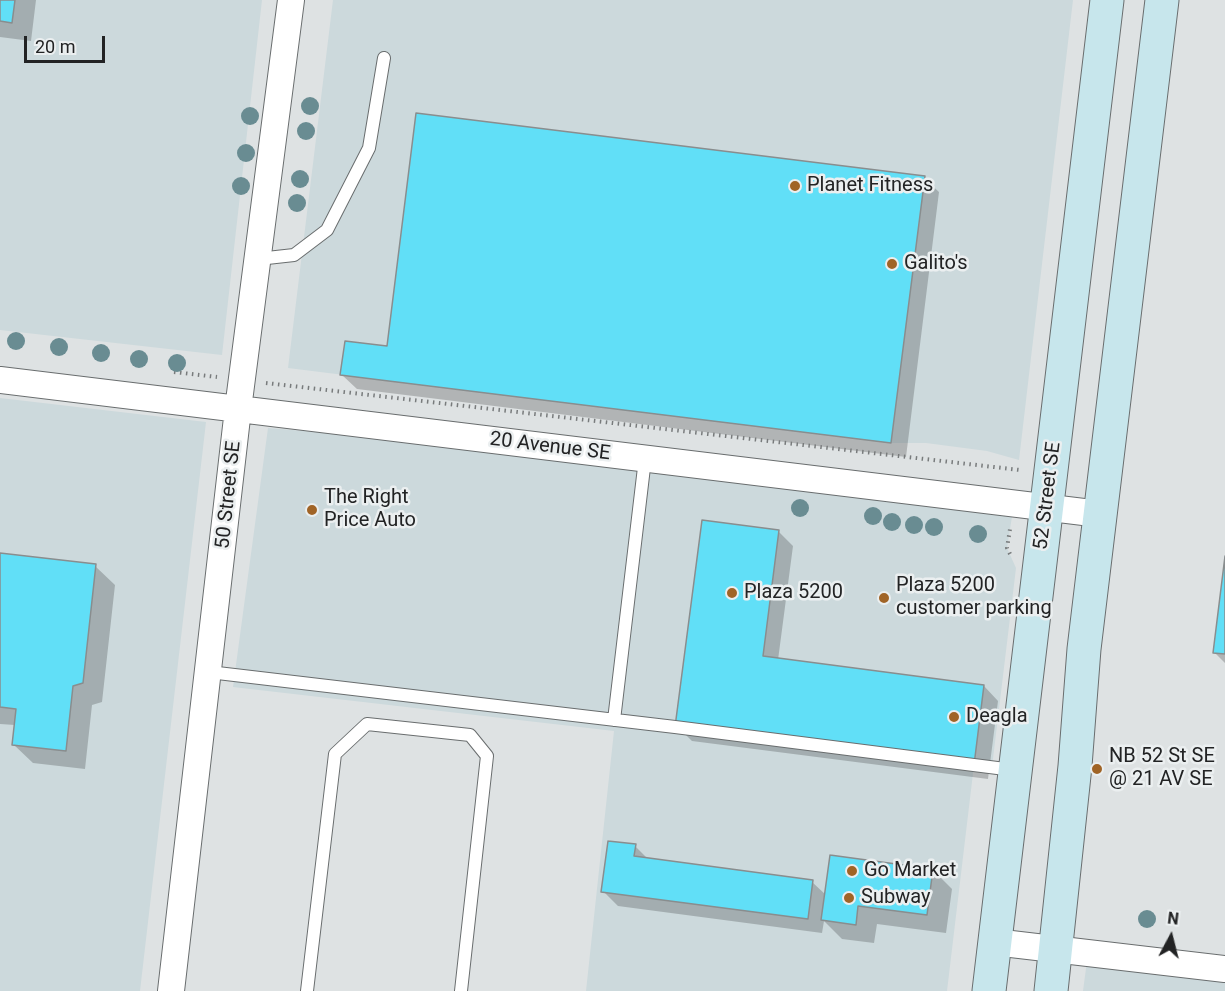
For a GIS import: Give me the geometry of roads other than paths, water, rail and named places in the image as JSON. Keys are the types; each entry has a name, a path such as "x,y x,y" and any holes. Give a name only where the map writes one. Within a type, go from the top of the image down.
{"main road":[{"name":"52 Street SE","path":"989,991 1107,0"},
{"path":"1050,991 1100,514 1162,0"}],"street":[{"name":"50 Street SE","path":"171,991 238,410 291,0"},
{"name":"20 Avenue SE","path":"0,380 1100,514"},
{"path":"994,942 1056,947 1225,969"}],"lane":[{"path":"258,259 294,255 327,230 369,148 384,58"},
{"path":"614,720 645,459"},
{"path":"209,672 1014,771"},
{"path":"307,991 335,754 367,724 470,735 487,756 461,991"}],"place":[{"name":"Planet Fitness","path":"795,186"},
{"name":"Galito's","path":"892,264"},
{"name":"The Right Price Auto","path":"312,510"},
{"name":"Plaza 5200","path":"732,593"},
{"name":"Plaza 5200 customer parking","path":"884,598"},
{"name":"Deagla","path":"954,717"},
{"name":"NB 52 St SE @ 21 AV SE","path":"1097,769"},
{"name":"Go Market","path":"852,871"},
{"name":"Subway","path":"849,898"}]}
